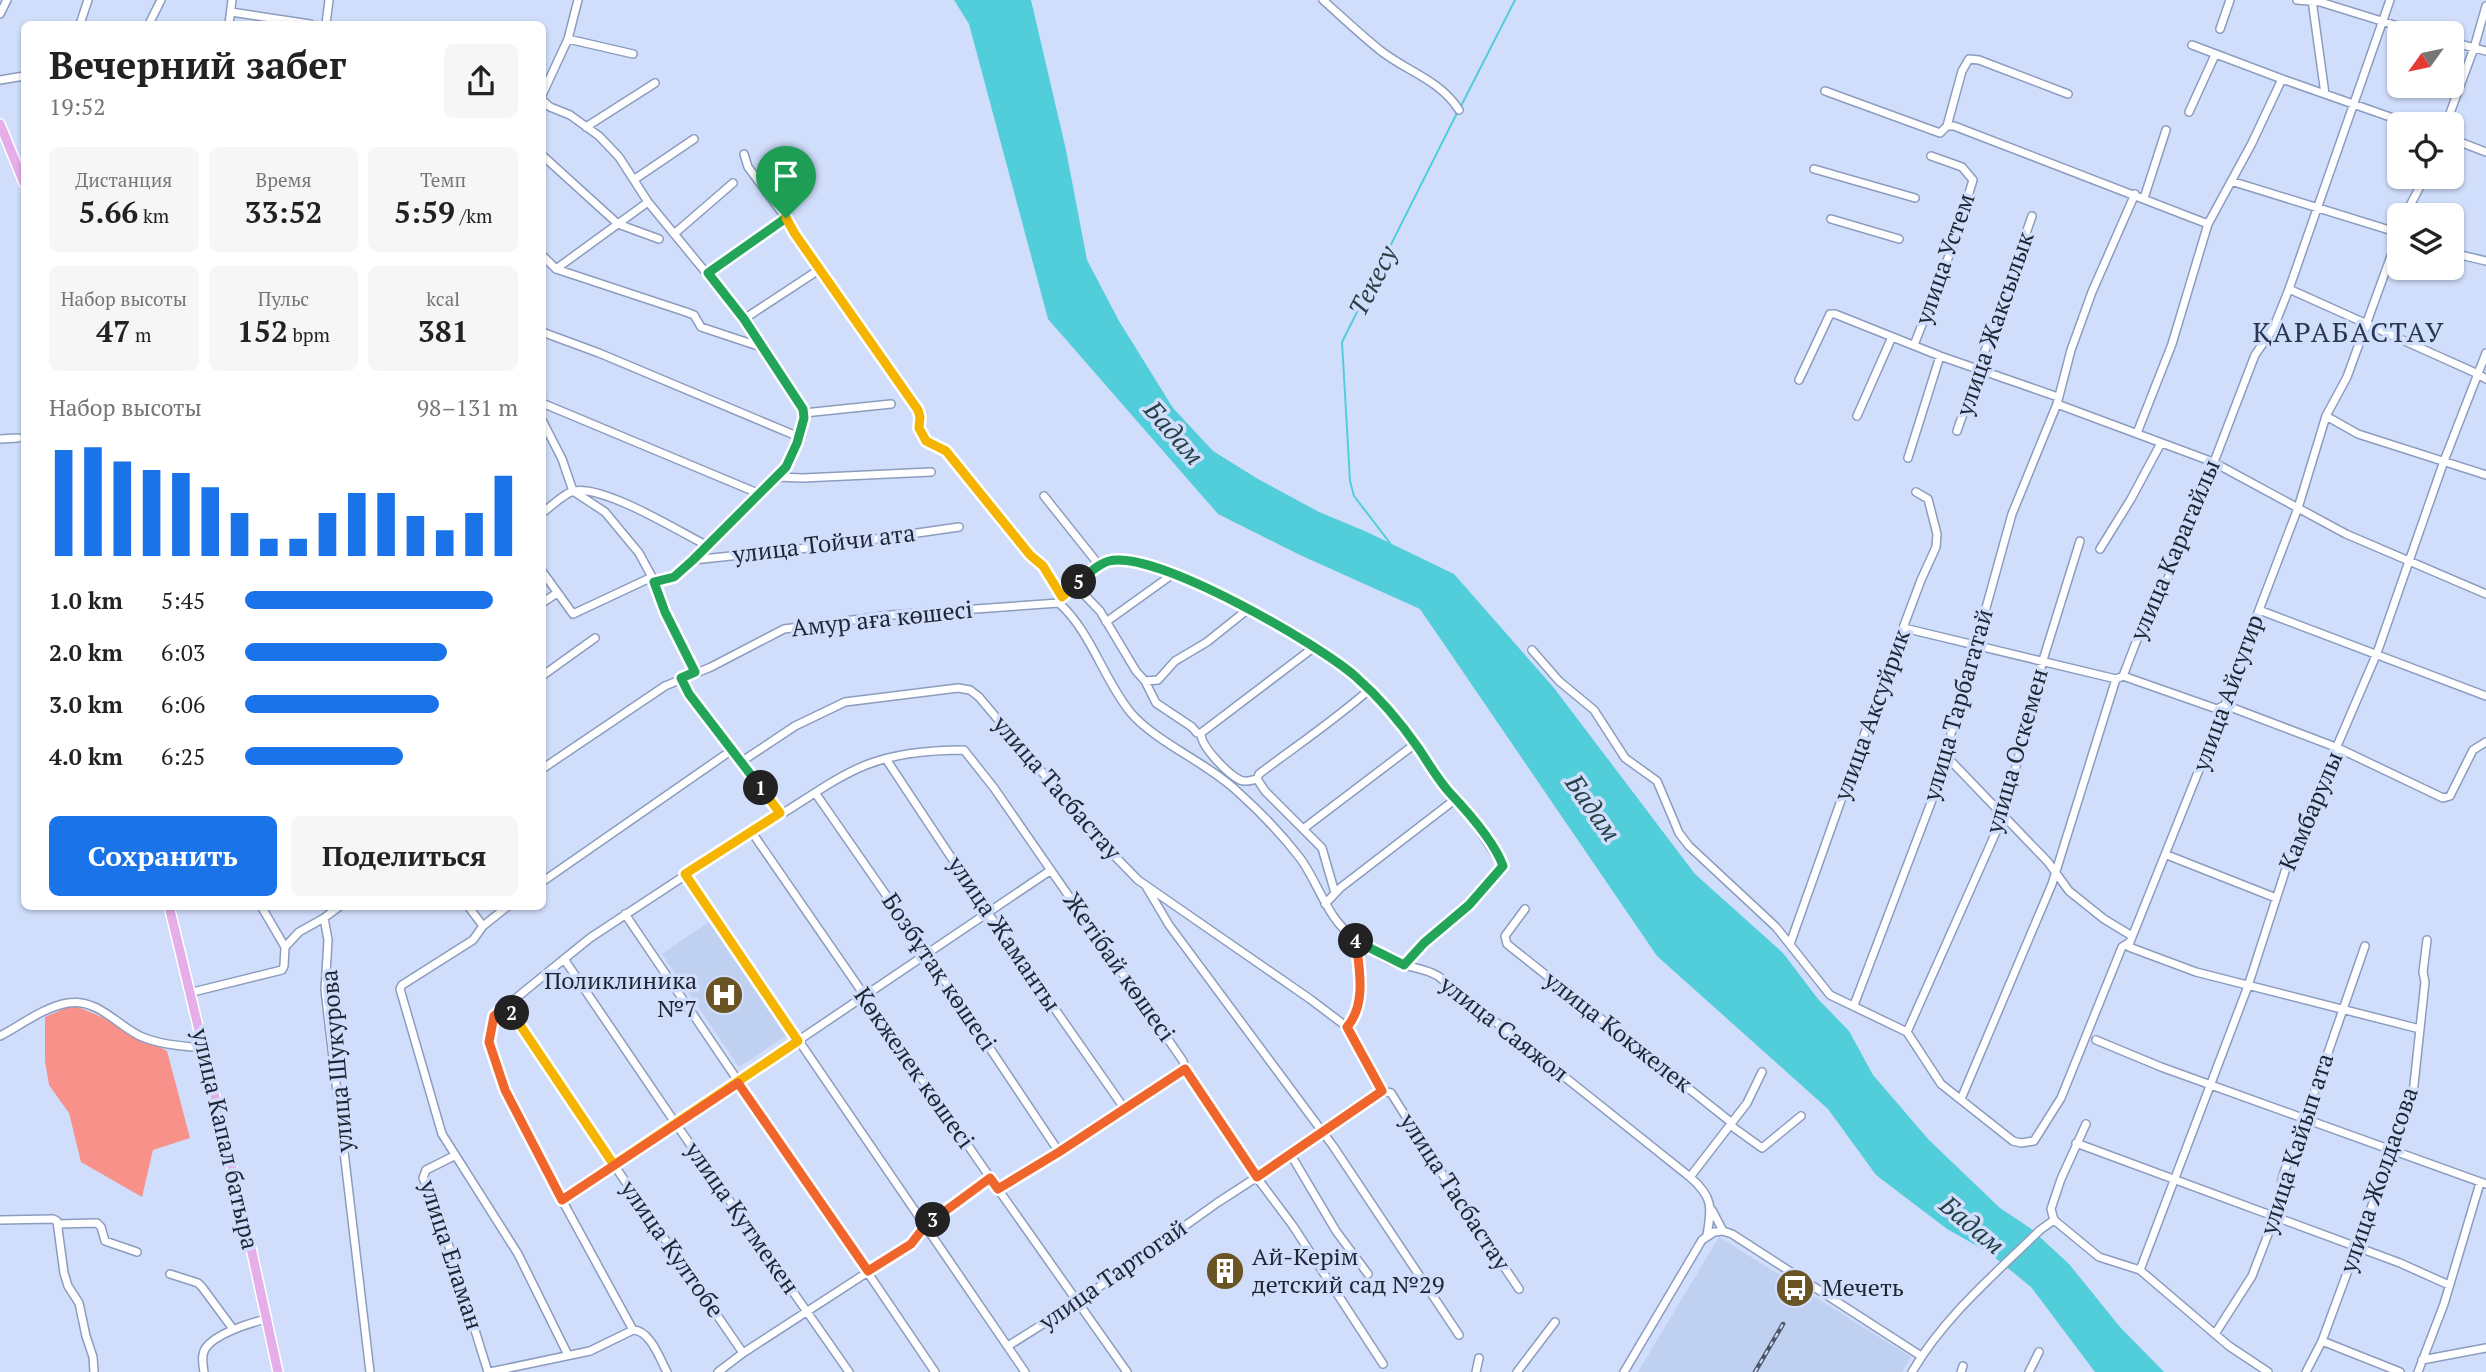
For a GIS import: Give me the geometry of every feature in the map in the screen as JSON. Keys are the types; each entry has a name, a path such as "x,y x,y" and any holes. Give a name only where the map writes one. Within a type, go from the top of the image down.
{"main road":[{"path":"0,124 21,164"},
{"name":"улица Капал батыра","path":"170,910 278,1372"}],"street":[{"path":"0,14 7,0"},
{"path":"81,21 88,0"},
{"path":"151,21 162,0"},
{"path":"230,21 232,0"},
{"path":"326,21 329,0"},
{"path":"546,88 568,39 578,0"},
{"path":"1323,0 1383,52 1435,83 1450,96 1459,110"},
{"path":"2220,29 2230,0"},
{"path":"2297,0 2320,2 2387,24"},
{"name":"улица Карагайлы","path":"1961,1099 2052,884 2120,678 2181,548 2255,355 2273,329 2289,289 2390,0"},
{"path":"2312,1 2325,94"},
{"path":"2450,112 2486,6"},
{"path":"231,12 290,21"},
{"path":"568,39 633,54"},
{"path":"2192,45 2387,116"},
{"path":"2464,45 2486,51"},
{"path":"2189,112 2215,55"},
{"path":"1825,91 1940,132 1947,126 1962,71 1969,60 1979,60 2068,94"},
{"path":"0,80 21,76"},
{"path":"2137,433 2172,344 2208,224 2282,79"},
{"path":"586,127 654,83"},
{"path":"546,102 599,136 619,156 648,202 744,319 804,413 799,437 786,467 693,560"},
{"path":"1947,126 1954,126 2208,224"},
{"path":"2144,198 2166,130"},
{"path":"635,179 694,139"},
{"path":"2464,144 2486,152"},
{"name":"улица Саяжол","path":"744,154 748,167 918,410 919,428 926,441 946,451 1030,555 1043,566 1057,600 1087,638 1118,696 1133,715 1148,729 1238,791 1299,857 1325,904 1355,939 1404,965 1428,970 1438,976 1702,1187 1723,1231"},
{"name":"улица Устем","path":"1914,345 1952,248 1973,180 1962,167 1931,156"},
{"path":"546,159 618,224 659,239"},
{"path":"1814,169 1915,198"},
{"path":"2231,181 2387,229"},
{"path":"674,234 733,183"},
{"name":"улица Тарбагатай","path":"1854,1005 1948,758 1948,746 1975,643 2012,514 2057,400 2091,292 2135,194"},
{"path":"556,269 648,202"},
{"name":"улица Жаксылык","path":"1957,431 2032,216"},
{"path":"708,273 786,218"},
{"path":"1831,219 1899,239"},
{"path":"2464,256 2486,261"},
{"path":"546,259 556,269 686,312 694,316 701,327 762,348"},
{"name":"улица Айсугир","path":"1961,1099 2013,1141 2021,1143 2034,1141 2061,1098 2122,947 2131,939 2167,855 2298,508 2326,416 2347,377 2387,266"},
{"path":"744,319 814,273"},
{"path":"2289,289 2486,379"},
{"path":"1799,380 1830,314 1835,314 1940,356 1979,368 2213,462 2346,534 2486,594"},
{"path":"546,333 799,437"},
{"path":"1857,416 1892,337"},
{"name":"Камбарулы","path":"2140,1270 2248,986 2291,853 2377,653 2444,461 2486,353"},
{"name":"улица Устем","path":"1909,458 1940,356"},
{"path":"804,413 891,404"},
{"path":"546,405 760,494"},
{"path":"2326,416 2358,434 2486,475"},
{"path":"546,428 562,458 573,491 605,513 639,553 695,672"},
{"path":"0,439 18,438"},
{"path":"2100,548 2131,499 2161,443"},
{"path":"777,477 931,472"},
{"path":"546,510 573,491 597,492 706,545"},
{"name":"улица Аксуйрик","path":"1790,944 1921,580 1936,547 1937,534 1927,499 1916,492"},
{"path":"1044,496 1099,565"},
{"name":"улица Тойчи ата","path":"557,593 571,613 575,614 653,580 674,577 693,560 827,546 959,527"},
{"name":"улица Оскемен","path":"1907,1032 2004,814 2043,660 2080,541"},
{"path":"1057,600 1099,565 1109,561 1121,560 1154,566 1203,586 1247,610 1313,648 1370,689 1457,798 1503,866 1469,905 1424,943 1404,965"},
{"path":"1106,622 1172,573"},
{"path":"546,577 557,593 546,600"},
{"path":"1075,585 1100,611 1156,703 1197,733 1201,733"},
{"name":"Амур аға көшесі","path":"546,766 665,686 710,667 784,629 891,615 1057,600"},
{"path":"1145,681 1158,680 1175,661 1207,642 1247,610"},
{"path":"2259,610 2486,696"},
{"path":"1904,628 2120,678 2217,709 2225,705 2338,748 2443,798 2448,798 2473,750 2486,742"},
{"path":"546,673 596,638"},
{"path":"1313,648 1201,733 1200,741 1205,748 1239,780 1247,781 1258,777 1370,689"},
{"path":"1532,650 1559,681 1594,710 1625,758 1657,781 1679,833 1689,846 1776,927 1830,995 1907,1032 1935,1077 1961,1099"},
{"path":"681,678 689,694 780,813"},
{"name":"улица Тасбастау","path":"741,762 795,726 845,702 958,688 970,690 979,697 1100,841 1145,885 1311,999 1347,1027 1382,1091 1391,1093 1519,1289"},
{"path":"1303,829 1415,744"},
{"path":"546,879 732,750"},
{"name":"Жетібай көшесі","path":"886,759 942,750 964,750 994,788 1183,1060 1185,1069 1293,1226 1383,1364"},
{"path":"1948,758 2048,862 2069,891 2131,939 2129,947 2196,972 2420,1029"},
{"path":"633,1330 505,1090 489,1042 494,1016 564,959 685,874 780,813 866,765 886,759"},
{"name":"улица Жаманты","path":"886,759 988,913 1124,1108"},
{"path":"1258,777 1325,853 1335,893"},
{"name":"Бозбұтақ көшесі","path":"816,794 1059,1152"},
{"path":"1325,904 1335,893 1457,798"},
{"name":"Көкжелек көшесі","path":"751,831 1127,1372"},
{"path":"2167,855 2276,898"},
{"path":"562,1200 1051,870"},
{"path":"685,874 1026,1372"},
{"path":"1145,885 1169,925 1333,1146 1459,1335"},
{"name":"улица Кокжелек","path":"1525,909 1505,936 1505,941 1762,1148 1801,1116"},
{"path":"263,910 285,947"},
{"path":"324,918 335,910"},
{"path":"471,910 483,926"},
{"name":"улица Еламан","path":"503,910 483,926 473,940 400,986 442,1134 518,1254 568,1355"},
{"path":"625,914 935,1372"},
{"name":"улица Шукурова","path":"189,993 282,970 285,947 299,932 324,918 328,940 325,990 370,1372"},
{"path":"1347,1027 1352,1022 1361,983 1355,939"},
{"name":"улица Жолдасова","path":"2306,1372 2322,1341 2413,1094 2427,940"},
{"name":"улица Кайып ата","path":"2215,1334 2252,1276 2275,1216 2283,1175 2365,946"},
{"name":"улица Кутмекен","path":"564,959 849,1372"},
{"path":"0,1036 54,1006 70,1002 83,1003 100,1010 141,1037 169,1045 204,1048"},
{"name":"улица Култобе","path":"507,1005 743,1353"},
{"path":"2096,1040 2161,1067 2483,1184 2418,1372"},
{"path":"998,1189 1185,1069"},
{"path":"1690,1177 1748,1103 1762,1072"},
{"name":"улица Тартогай","path":"1008,1346 1078,1302 1382,1091"},
{"path":"2086,1124 2061,1178 2051,1209 2054,1220 2099,1257 2140,1270 2228,1346 2268,1372"},
{"path":"2076,1143 2400,1263 2449,1285"},
{"path":"1291,1154 1336,1231 1368,1275"},
{"name":"улица Еламан","path":"454,1156 426,1170 423,1178 438,1211 489,1372"},
{"path":"718,1372 911,1244 925,1226 990,1178"},
{"path":"1707,1235 1711,1209"},
{"path":"0,1220 53,1219 58,1224 64,1273 70,1291 78,1300 93,1357 94,1372"},
{"path":"1912,1372 1921,1356 1959,1310 2040,1230 2054,1220"},
{"path":"58,1224 97,1223 105,1241 137,1252"},
{"path":"1624,1372 1702,1240 1707,1235 1723,1231 1752,1246 1921,1356"},
{"path":"170,1274 198,1283 233,1329"},
{"path":"204,1372 204,1350 233,1329 266,1319"},
{"path":"1517,1372 1555,1322"},
{"path":"489,1372 590,1351 638,1329 646,1336 667,1372"},
{"path":"2322,1341 2400,1372"},
{"path":"2422,1360 2486,1348"},
{"path":"2029,1372 2039,1352"},
{"path":"1476,1372 1479,1358"}],"shaded area":[{"name":"Поликлиника №7","path":"709,922 786,1036 739,1067 662,954"},
{"path":"73,1005 109,1020 167,1051 190,1138 153,1150 142,1197 81,1162 69,1113 49,1085 45,1061 45,1017"},
{"path":"1719,1237 1911,1357 1902,1372 1638,1372"}],"water":[{"name":"Бадам","path":"954,0 1031,0 1066,150 1087,260 1119,321 1173,408 1213,451 1258,479 1319,512 1454,574 1554,688 1695,874 1783,953 1818,999 1849,1031 1873,1075 1929,1140 2000,1208 2030,1228 2069,1264 2120,1327 2164,1372 2095,1372 2031,1287 1988,1252 1947,1229 1876,1175 1828,1109 1657,956 1420,609 1300,555 1218,514 1048,319 969,24"}],"waterway":[{"name":"Текесу","path":"1460,108 1515,0"},
{"name":"Текесу","path":"1390,543 1354,496 1350,481 1342,342 1457,113"}],"railway":[{"path":"1755,1372 1783,1324"}],"place":[{"name":"Поликлиника №7","path":"724,995"},
{"name":"Ай-Керім детский сад №29","path":"1225,1271"},
{"name":"Мечеть","path":"1795,1288"}],"district":[{"name":"ҚАРАБАСТАУ","path":"2349,332"}],"route":[{"path":"786,218 918,410 919,428 926,441 946,451 1030,555 1043,566 1062,597 1099,565 1109,561 1121,560 1154,566 1203,586 1334,660 1380,699 1450,793 1461,803 1501,860 1503,866 1499,872 1469,905 1424,943 1404,965 1355,939 1361,983 1352,1022 1347,1027 1382,1091 1257,1177 1185,1069 998,1189 990,1178 925,1226 911,1244 868,1271 738,1083 562,1200 505,1090 489,1042 494,1016 507,1005 614,1165 798,1041 685,874 780,813 689,694 681,678 695,672 665,612 654,582 674,577 693,560 786,467 797,443 804,418 803,409 744,319 708,273 786,218"}]}
